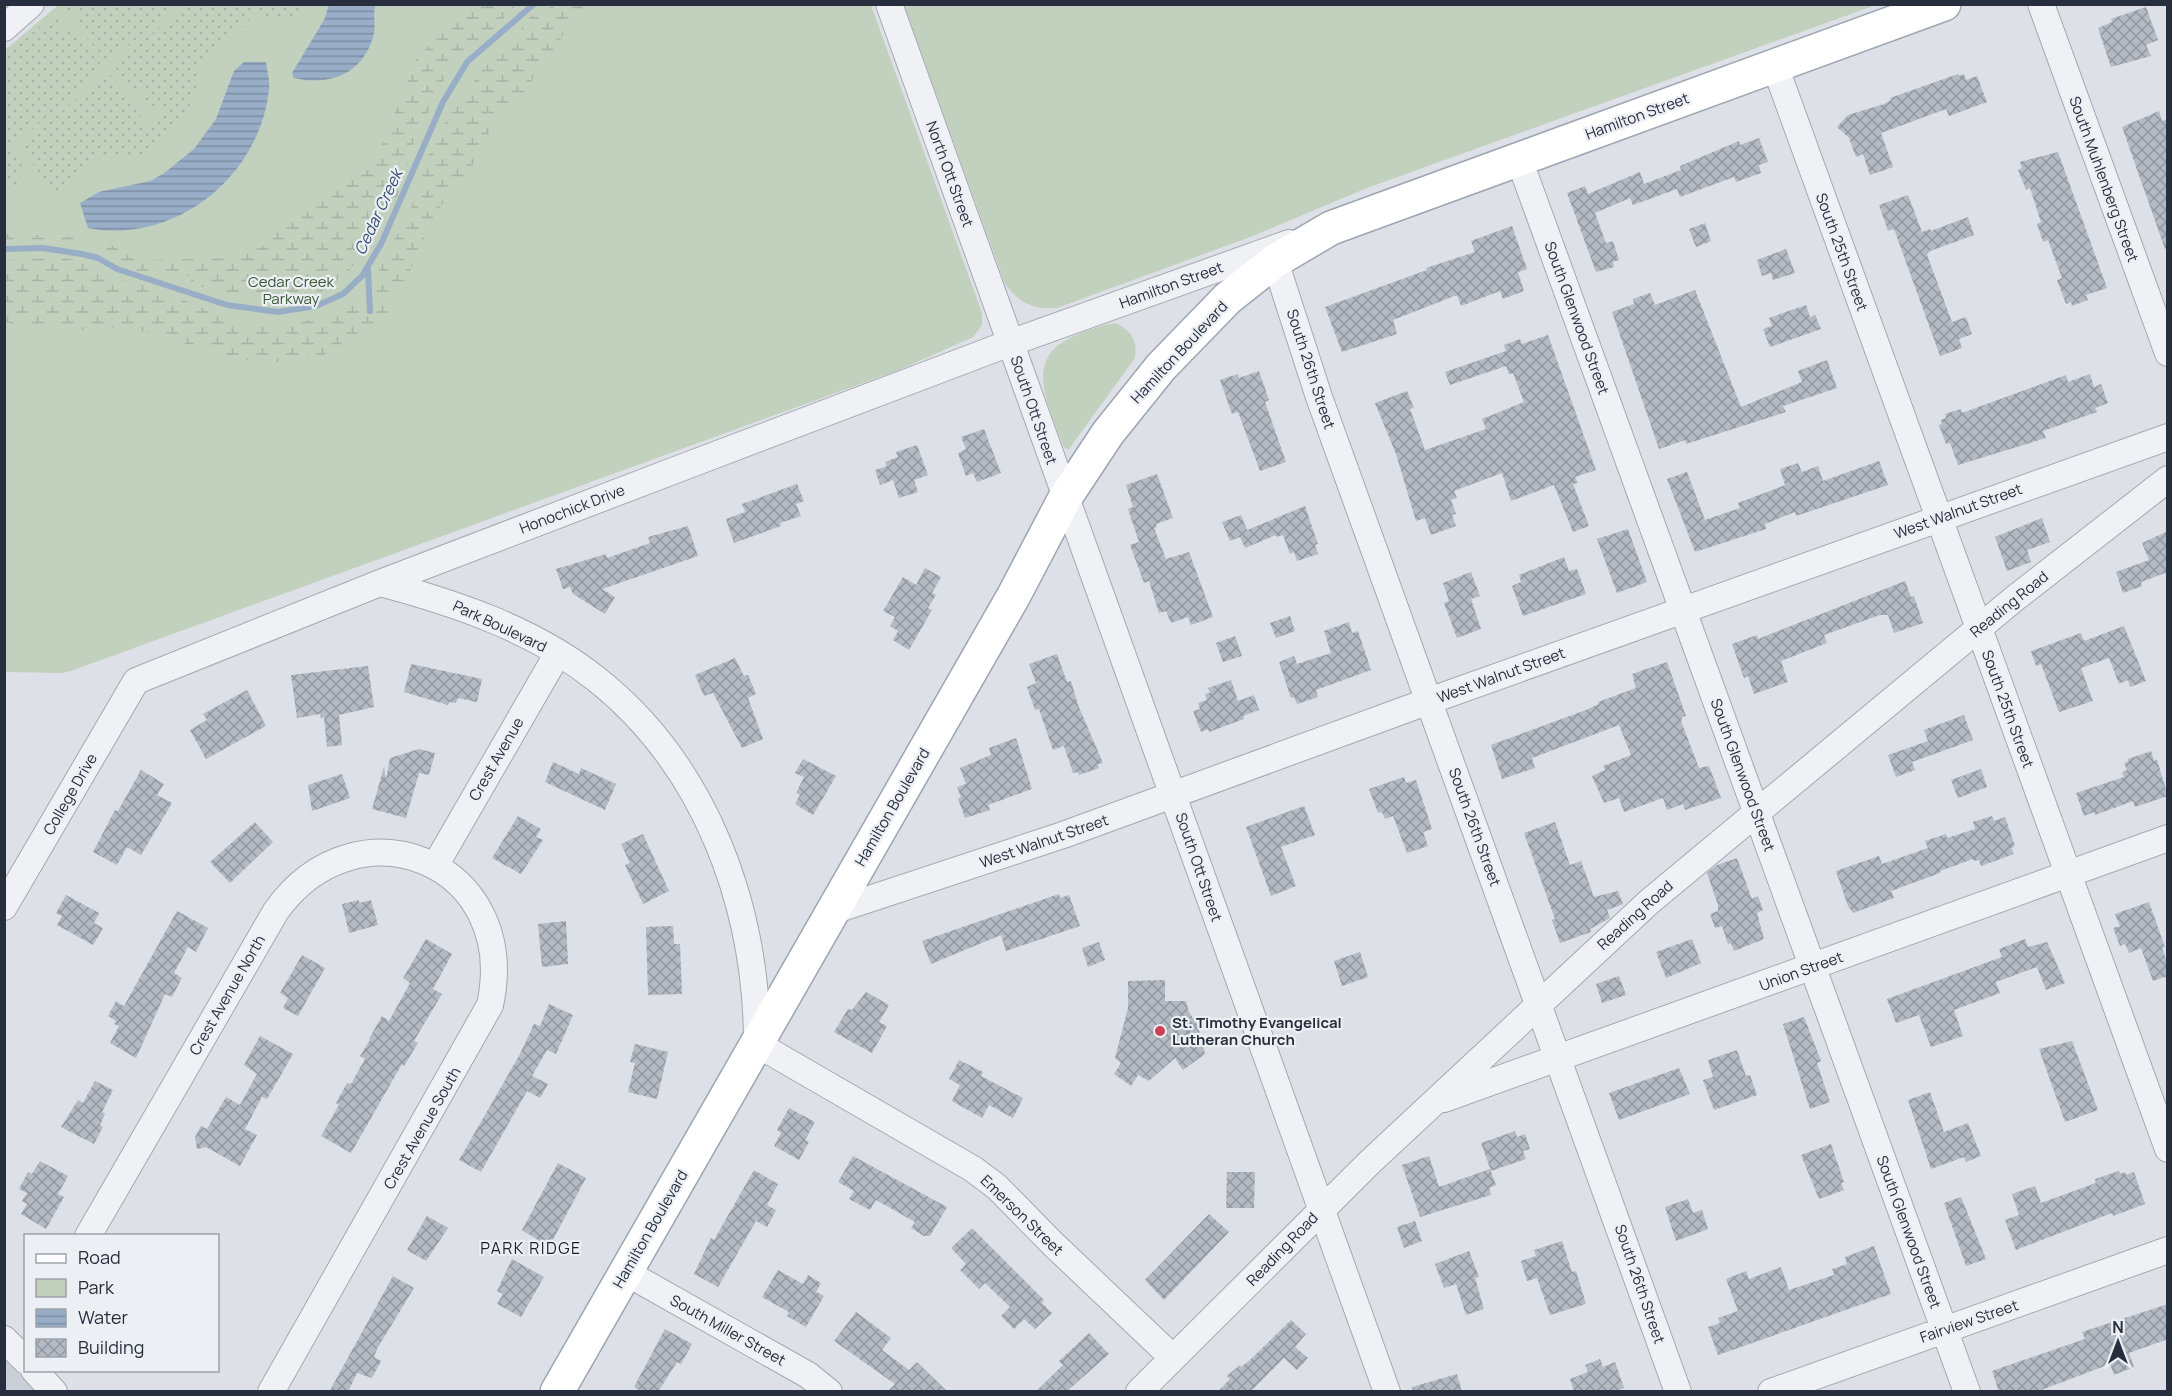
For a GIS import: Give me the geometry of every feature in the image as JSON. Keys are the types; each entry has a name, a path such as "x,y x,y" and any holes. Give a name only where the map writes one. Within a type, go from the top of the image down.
{"main road":[{"name":"Hamilton Street","path":"1275,261 1331,228 1944,4"},
{"name":"Hamilton Boulevard","path":"557,1392 1013,597 1065,498 1108,433 1161,367 1228,298 1275,261"}],"street":[{"name":"North Ott Street","path":"889,4 1011,343"},
{"name":"South Muhlenberg Street","path":"2041,4 2168,353"},
{"path":"4,28 28,6"},
{"name":"South 25th Street","path":"1775,66 2168,1149"},
{"name":"South Glenwood Street","path":"1519,159 1967,1392"},
{"name":"Hamilton Street","path":"1011,343 1331,228"},
{"name":"South 26th Street","path":"1275,261 1319,397 1678,1392"},
{"name":"South Ott Street","path":"1011,343 1387,1392"},
{"name":"Honochick Drive","path":"136,681 380,583 1011,343"},
{"name":"West Walnut Street","path":"833,911 1063,835 1683,609 2168,437"},
{"name":"Reading Road","path":"1139,1392 1320,1210 1649,902 1979,629 2168,479"},
{"name":"Park Boulevard","path":"380,583 471,611 558,653 595,678 630,711 680,772 725,857 748,933 755,981 757,1044"},
{"name":"Crest Avenue","path":"435,866 558,653"},
{"name":"College Drive","path":"4,907 136,681"},
{"name":"Union Street","path":"1435,1102 2168,838"},
{"name":"Crest Avenue North","path":"89,1234 286,897 321,867 345,858 391,853 415,858 435,866"},
{"name":"Crest Avenue South","path":"272,1392 490,1005 495,981 495,957 490,933 481,911 469,894 455,880 435,866"},
{"name":"Emerson Street","path":"757,1044 973,1169 997,1187 1053,1244 1173,1358"},
{"name":"Fairview Street","path":"1771,1392 2168,1250"},
{"name":"South Miller Street","path":"625,1272 808,1375 829,1392"},
{"path":"37,1372 54,1392"}],"shaded area":[{"path":"5,1358 15,1369 36,1391 5,1391"}],"green space":[{"path":"65,4 175,5 113,59 105,59 77,27 79,22 77,19 81,14 78,11 71,17 62,7"},
{"path":"557,4 584,5 517,102 493,119 484,150 434,215 408,276 391,298 391,319 347,338 333,352 294,363 243,360 145,332 118,328 74,331 61,326 28,328 5,322 5,260 64,258 84,262 119,280 145,285 247,325 292,325 338,311 351,297 359,296 362,312 379,310 376,290 379,267 409,214 428,156 443,126 491,58 513,41 530,17"},
{"path":"904,4 1876,5 1367,188 1253,236 1057,308 1040,308 1021,300 1005,284"},
{"name":"Cedar Creek Parkway","path":"58,5 871,5 982,313 982,325 973,337 899,370 71,671 61,673 5,672 4,51"},
{"path":"185,5 306,5 294,16 288,18 253,13 251,19 201,65 194,97 179,124 157,147 135,157 90,159 54,193 23,151 24,145 103,75 111,75 129,96 127,99 131,108 141,109 145,114 139,118 148,130 165,114 155,105 149,110 143,92 133,91 116,72 117,64"},
{"path":"475,5 516,5 483,40 449,69 412,147 402,187 392,207 347,274 324,290 295,299 260,298 194,285 188,276 161,275 135,270 119,262 104,248 93,242 5,240 5,234 62,236 108,242 124,254 148,260 237,258 270,242 288,218 373,167 416,60 432,41"},
{"path":"55,13 63,24 56,29 66,33 71,31 100,63 99,71 20,140 12,143 11,150 18,154 23,169 16,187 5,189 5,57"},
{"path":"1115,323 1132,336 1136,352 1135,358 1069,449 1064,448 1043,383 1044,368 1049,355 1061,343 1079,334"}],"water":[{"path":"329,5 376,5 374,33 370,46 355,67 345,74 321,80 294,78 292,73 324,20"},
{"path":"244,62 266,62 269,89 262,121 249,150 231,176 208,198 181,215 152,226 120,231 88,228 80,203 99,192 150,181 163,174 194,149 216,119 234,71"}],"building":[{"path":"2146,7 2158,40 2146,45 2151,56 2111,67 2098,28 2112,22 2111,19"},
{"path":"1958,74 1959,76 1964,74 1966,80 1977,76 1987,102 1949,116 1946,109 1881,133 1893,167 1870,175 1863,154 1856,157 1849,138 1837,127 1848,115 1884,104 1891,100 1890,98"},
{"path":"2159,111 2162,121 2168,119 2168,249 2165,249 2122,127"},
{"path":"1759,138 1768,162 1759,165 1761,173 1736,182 1734,177 1680,197 1677,189 1633,205 1630,198 1595,213 1606,243 1613,241 1619,260 1613,262 1614,267 1596,272 1567,193 1585,186 1588,194 1640,172 1644,184 1681,170 1680,166 1739,141 1740,145"},
{"path":"2058,152 2107,288 2086,295 2088,300 2072,306 2071,302 2066,304 2057,280 2062,278 2048,240 2043,242 2037,224 2041,222 2030,188 2026,190 2018,170 2022,168 2020,162"},
{"path":"1908,195 1922,232 1930,229 1931,231 1968,217 1974,235 1930,251 1927,255 1952,322 1966,317 1972,334 1959,339 1962,348 1940,356 1894,229 1888,231 1879,205"},
{"path":"1705,223 1711,241 1696,247 1689,229"},
{"path":"1512,226 1527,269 1518,272 1524,291 1503,299 1500,291 1461,306 1457,295 1393,320 1397,334 1342,352 1325,307 1427,270 1426,268 1475,252 1471,241"},
{"path":"1786,249 1795,273 1773,280 1771,273 1762,276 1757,260"},
{"path":"1695,290 1741,407 1802,382 1798,371 1827,360 1837,388 1783,406 1786,412 1686,444 1685,440 1659,449 1612,312 1634,304 1633,299 1650,293 1655,305"},
{"path":"1806,305 1810,317 1815,315 1821,329 1770,347 1763,329 1772,326 1769,318"},
{"path":"1548,335 1596,470 1575,477 1578,483 1573,484 1589,526 1573,532 1554,485 1511,501 1502,473 1454,491 1457,498 1451,500 1456,514 1452,515 1456,526 1431,535 1425,518 1416,521 1396,454 1375,403 1407,391 1414,408 1410,409 1425,450 1486,429 1482,419 1524,402 1513,373 1509,374 1506,366 1450,385 1445,372 1506,351 1504,345 1520,339 1522,344"},
{"path":"1259,371 1269,400 1265,402 1286,462 1260,471 1238,412 1232,414 1220,380 1238,374 1239,378"},
{"path":"2090,374 2094,387 2101,384 2108,403 2095,408 2097,412 2043,431 2046,438 1958,465 1950,443 1946,444 1939,425 1942,424 1941,420 1946,418 1945,414 1961,409 1962,413 2066,375 2068,382"},
{"path":"984,429 1001,473 977,482 973,473 966,476 958,453 966,449 961,437"},
{"path":"917,445 928,475 914,480 918,492 899,498 893,480 880,485 875,470 887,466 885,462 898,457 896,452"},
{"path":"1879,461 1888,485 1796,516 1795,512 1765,524 1766,529 1695,552 1667,479 1687,472 1705,520 1740,508 1738,503 1785,485 1780,469 1798,463 1802,472 1818,466 1823,481"},
{"path":"1157,474 1173,518 1156,524 1157,527 1154,528 1166,559 1189,552 1213,617 1191,625 1188,617 1171,623 1166,611 1159,613 1149,581 1144,583 1130,545 1139,542 1128,509 1133,507 1126,485"},
{"path":"797,484 804,501 796,504 801,516 734,543 726,519 745,512 742,504"},
{"path":"1305,506 1318,544 1315,545 1318,554 1297,561 1294,552 1290,554 1283,535 1277,537 1276,535 1245,548 1240,537 1230,541 1222,522 1241,515 1247,530"},
{"path":"2042,518 2050,542 2027,550 2031,562 2007,571 1995,537"},
{"path":"688,526 698,556 602,589 615,597 605,614 573,594 570,587 563,589 556,569 606,554 607,558 650,543 648,537"},
{"path":"1628,529 1647,582 1617,593 1597,539"},
{"path":"2168,531 2168,572 2141,582 2142,586 2123,593 2116,572 2149,560 2142,543"},
{"path":"1564,557 1569,571 1577,569 1586,594 1523,616 1512,586 1521,582 1519,575"},
{"path":"925,568 941,577 932,593 936,595 928,608 932,610 909,650 893,640 898,631 890,626 895,617 883,611 903,577 916,585"},
{"path":"1471,572 1480,596 1471,599 1481,629 1457,638 1444,603 1449,601 1443,583"},
{"path":"1905,581 1911,597 1914,596 1923,623 1894,633 1888,615 1880,615 1824,635 1827,643 1781,661 1788,682 1754,694 1748,676 1744,678 1732,644 1757,635 1758,639"},
{"path":"1290,616 1295,631 1276,638 1270,623"},
{"path":"1349,622 1352,633 1358,631 1371,670 1316,690 1318,697 1297,704 1294,697 1291,698 1279,662 1294,656 1297,664 1331,653 1324,631"},
{"path":"2124,626 2146,681 2130,687 2128,680 2119,684 2109,658 2081,668 2093,701 2059,712 2041,664 2036,666 2031,651 2081,633 2084,641"},
{"path":"1235,636 1242,656 1223,662 1216,643"},
{"path":"1057,654 1067,682 1071,681 1078,705 1103,763 1098,764 1099,768 1079,775 1078,772 1073,773 1064,746 1053,750 1039,709 1035,710 1027,687 1036,683 1029,664"},
{"path":"735,658 744,676 748,675 756,694 748,698 763,739 742,748 713,693 704,696 695,675"},
{"path":"1667,662 1686,716 1682,717 1681,721 1699,768 1709,766 1721,798 1685,810 1683,804 1667,810 1663,798 1624,812 1619,798 1604,803 1592,776 1605,770 1603,766 1631,755 1619,725 1532,758 1535,768 1502,779 1491,745 1586,710 1599,704 1598,702 1636,688 1632,674"},
{"path":"411,664 482,679 477,702 458,698 456,703 449,702 448,705 404,692"},
{"path":"368,666 374,707 339,715 342,745 327,747 324,717 321,718 320,714 297,718 291,675"},
{"path":"1231,680 1238,701 1254,695 1259,710 1243,716 1244,719 1209,732 1208,729 1201,732 1193,711 1200,709 1198,703 1207,700 1205,694 1210,693 1208,688"},
{"path":"247,690 266,726 206,759 190,730 207,720 203,714"},
{"path":"1964,715 1973,740 1912,762 1915,770 1896,777 1888,755 1928,741 1924,730"},
{"path":"1016,738 1032,789 988,805 990,810 965,818 958,799 961,797 957,787 966,784 960,768 991,755 989,748"},
{"path":"419,749 435,753 429,775 419,773 406,818 372,809 384,767 386,779 390,758"},
{"path":"2151,751 2154,761 2157,760 2168,796 2135,807 2133,801 2095,815 2094,812 2084,816 2076,793 2124,777 2122,772 2127,770 2124,763 2129,761 2128,759"},
{"path":"803,759 836,776 813,815 795,804 800,795 796,793 804,777 795,773"},
{"path":"553,762 579,774 581,768 616,784 605,810 545,782"},
{"path":"1981,769 1987,787 1958,798 1951,780"},
{"path":"141,770 164,784 157,795 172,803 141,855 127,847 117,865 93,852 115,810 118,811"},
{"path":"342,774 350,798 312,811 308,785"},
{"path":"1404,777 1406,783 1416,780 1432,829 1423,832 1428,846 1407,853 1393,816 1385,819 1382,812 1378,813 1369,789"},
{"path":"1304,806 1315,835 1281,847 1296,886 1271,896 1246,827"},
{"path":"518,816 541,829 536,837 543,840 521,874 492,858"},
{"path":"1992,816 1994,821 2005,817 2015,846 2011,848 2014,854 1981,866 1979,860 1974,861 1973,859 1940,871 1940,873 1891,891 1894,898 1853,913 1848,906 1836,871 1879,856 1882,864 1928,848 1925,841 1946,834 1947,838 1975,829 1973,822"},
{"path":"255,822 273,842 230,883 210,862"},
{"path":"1555,822 1570,865 1581,861 1594,897 1618,891 1623,904 1607,910 1610,918 1590,929 1591,932 1560,943 1552,920 1555,919 1524,833"},
{"path":"643,834 669,891 643,904 625,865 630,863 621,844"},
{"path":"1737,858 1752,899 1758,896 1763,910 1757,913 1764,939 1734,951 1731,943 1728,944 1722,926 1715,928 1710,914 1718,911 1718,905 1707,873 1717,865"},
{"path":"1059,894 1060,898 1069,895 1080,926 1006,951 1001,935 931,964 922,941"},
{"path":"66,895 99,913 94,923 103,928 93,945 57,925 62,916 56,913"},
{"path":"359,900 359,903 371,900 378,925 349,933 342,904"},
{"path":"2149,902 2165,947 2162,948 2168,965 2168,976 2153,981 2141,948 2129,953 2125,944 2120,946 2113,928 2120,926 2115,914"},
{"path":"177,911 208,928 196,952 188,947 174,973 182,978 172,997 165,994 136,1058 110,1043 119,1026 114,1024 116,1021 108,1016 116,1001 124,1006"},
{"path":"566,921 568,964 542,967 538,924"},
{"path":"673,926 674,944 680,944 682,994 648,995 646,927"},
{"path":"426,939 452,954 433,989 442,994 414,1041 418,1043 404,1066 402,1064 351,1153 321,1136 339,1105 336,1103 347,1083 351,1084 365,1059 360,1056 382,1016 389,1021 410,983 403,978"},
{"path":"1692,939 1701,963 1666,978 1656,952"},
{"path":"2025,939 2028,947 2047,942 2065,983 2046,990 2037,967 1996,982 2000,993 1954,1010 1963,1036 1931,1047 1919,1015 1896,1023 1887,999 2002,957 1999,949"},
{"path":"1099,942 1105,960 1088,967 1082,948"},
{"path":"1360,952 1368,977 1342,986 1334,961"},
{"path":"302,955 325,968 298,1016 283,1008 288,998 280,993"},
{"path":"1619,976 1626,995 1602,1003 1596,984"},
{"name":"St. Timothy Evangelical Lutheran Church","path":"1165,980 1165,1001 1186,1001 1189,1012 1198,1026 1205,1054 1183,1070 1175,1058 1149,1081 1138,1075 1131,1086 1114,1074 1121,1063 1115,1058 1128,1008 1128,981"},
{"path":"866,992 889,1005 879,1022 887,1026 872,1053 834,1032 848,1009 852,1010"},
{"path":"549,1004 573,1015 556,1054 547,1050 532,1076 548,1084 540,1098 527,1091 481,1172 459,1160 520,1054 534,1024 540,1026"},
{"path":"1804,1017 1821,1061 1817,1063 1830,1102 1810,1109 1783,1024"},
{"path":"260,1036 293,1054 267,1099 262,1097 245,1129 257,1135 240,1166 206,1147 197,1149 195,1137 201,1126 207,1129 226,1097 240,1105 257,1074 244,1065"},
{"path":"2072,1041 2098,1110 2065,1122 2039,1049"},
{"path":"635,1044 668,1052 657,1099 628,1092 635,1063 630,1062"},
{"path":"1737,1050 1746,1076 1750,1075 1757,1095 1714,1110 1703,1080 1713,1077 1708,1060"},
{"path":"959,1060 983,1072 981,1076 1023,1098 1013,1118 989,1105 982,1118 952,1101 960,1085 949,1079"},
{"path":"1679,1068 1690,1094 1619,1120 1609,1093"},
{"path":"95,1081 113,1090 102,1112 105,1114 100,1125 103,1127 94,1144 61,1127 78,1100 83,1103"},
{"path":"1930,1092 1944,1132 1968,1123 1981,1156 1966,1162 1964,1157 1931,1169 1908,1100"},
{"path":"789,1108 815,1122 805,1140 809,1142 799,1160 774,1146 781,1133 777,1130"},
{"path":"1515,1131 1517,1137 1525,1134 1530,1149 1523,1151 1526,1159 1491,1171 1481,1143"},
{"path":"1831,1144 1844,1182 1841,1183 1844,1190 1819,1199 1801,1155"},
{"path":"853,1156 947,1207 930,1236 924,1236 911,1228 915,1222 876,1200 870,1210 849,1199 854,1191 838,1182"},
{"path":"1429,1156 1439,1187 1490,1169 1496,1185 1489,1188 1491,1195 1420,1217 1402,1165"},
{"path":"40,1161 68,1176 58,1194 64,1197 46,1229 21,1214 27,1204 22,1201 27,1193 19,1189 28,1172 32,1174"},
{"path":"558,1163 586,1178 549,1247 522,1230"},
{"path":"754,1170 778,1184 767,1205 776,1210 767,1227 756,1221 718,1287 694,1274 711,1238 714,1240"},
{"path":"2119,1171 2120,1174 2125,1172 2126,1175 2134,1172 2145,1204 2113,1216 2112,1213 2016,1250 2005,1220 2019,1215 2012,1194 2035,1186 2041,1203 2096,1183 2095,1179"},
{"path":"1227,1172 1255,1172 1254,1208 1226,1208"},
{"path":"1961,1197 1986,1259 1966,1266 1944,1203"},
{"path":"1688,1199 1693,1213 1702,1210 1708,1229 1676,1241 1665,1207"},
{"path":"1209,1214 1229,1232 1164,1300 1145,1280"},
{"path":"427,1216 448,1228 426,1261 407,1250"},
{"path":"1415,1221 1422,1241 1404,1248 1397,1227"},
{"path":"972,1228 1044,1300 1042,1303 1052,1313 1035,1329 1024,1319 1014,1329 1001,1316 1010,1307 985,1283 979,1289 960,1270 966,1264 951,1248"},
{"path":"1562,1241 1572,1272 1576,1271 1586,1304 1550,1315 1537,1278 1527,1281 1521,1261 1536,1256 1534,1250"},
{"path":"1874,1246 1891,1294 1718,1355 1708,1327 1720,1323 1718,1318 1738,1311 1726,1279 1746,1271 1749,1279 1781,1267 1789,1290 1834,1275 1832,1269 1847,1264 1845,1257"},
{"path":"1469,1251 1479,1277 1475,1278 1484,1309 1466,1315 1456,1284 1444,1288 1435,1264"},
{"path":"512,1259 544,1277 521,1317 497,1304 503,1294 497,1291"},
{"path":"778,1270 803,1284 808,1275 821,1283 816,1292 824,1296 806,1327 787,1316 789,1312 762,1297"},
{"path":"393,1276 414,1288 377,1349 374,1357 381,1361 372,1378 357,1373 348,1392 329,1392"},
{"path":"2168,1304 2168,1339 2129,1353 2134,1367 2114,1375 2110,1364 2036,1392 1999,1392 1992,1371 2085,1339 2082,1332"},
{"path":"856,1312 891,1338 882,1350 909,1370 917,1362 948,1392 887,1392 895,1384 834,1341"},
{"path":"1291,1320 1306,1334 1295,1347 1308,1358 1297,1370 1284,1358 1250,1392 1217,1392 1230,1379 1227,1376 1250,1360"},
{"path":"665,1329 692,1344 681,1364 677,1362 658,1392 642,1392 634,1387"},
{"path":"1089,1333 1109,1354 1066,1392 1035,1392 1063,1365 1059,1361"},
{"path":"1600,1359 1603,1367 1615,1362 1624,1388 1614,1392 1574,1392 1570,1379 1588,1372 1585,1365"},
{"path":"1457,1374 1462,1392 1413,1392 1412,1387"}],"waterway":[{"name":"Cedar Creek","path":"4,249 43,248 82,254 98,258 117,269 227,305 278,312 316,306 343,294 362,276 381,244 443,102 467,62 534,4"},
{"path":"368,270 370,311"}],"place":[{"name":"St. Timothy Evangelical Lutheran Church","path":"1160,1031"}],"district":[{"name":"PARK RIDGE","path":"531,1248"}]}
